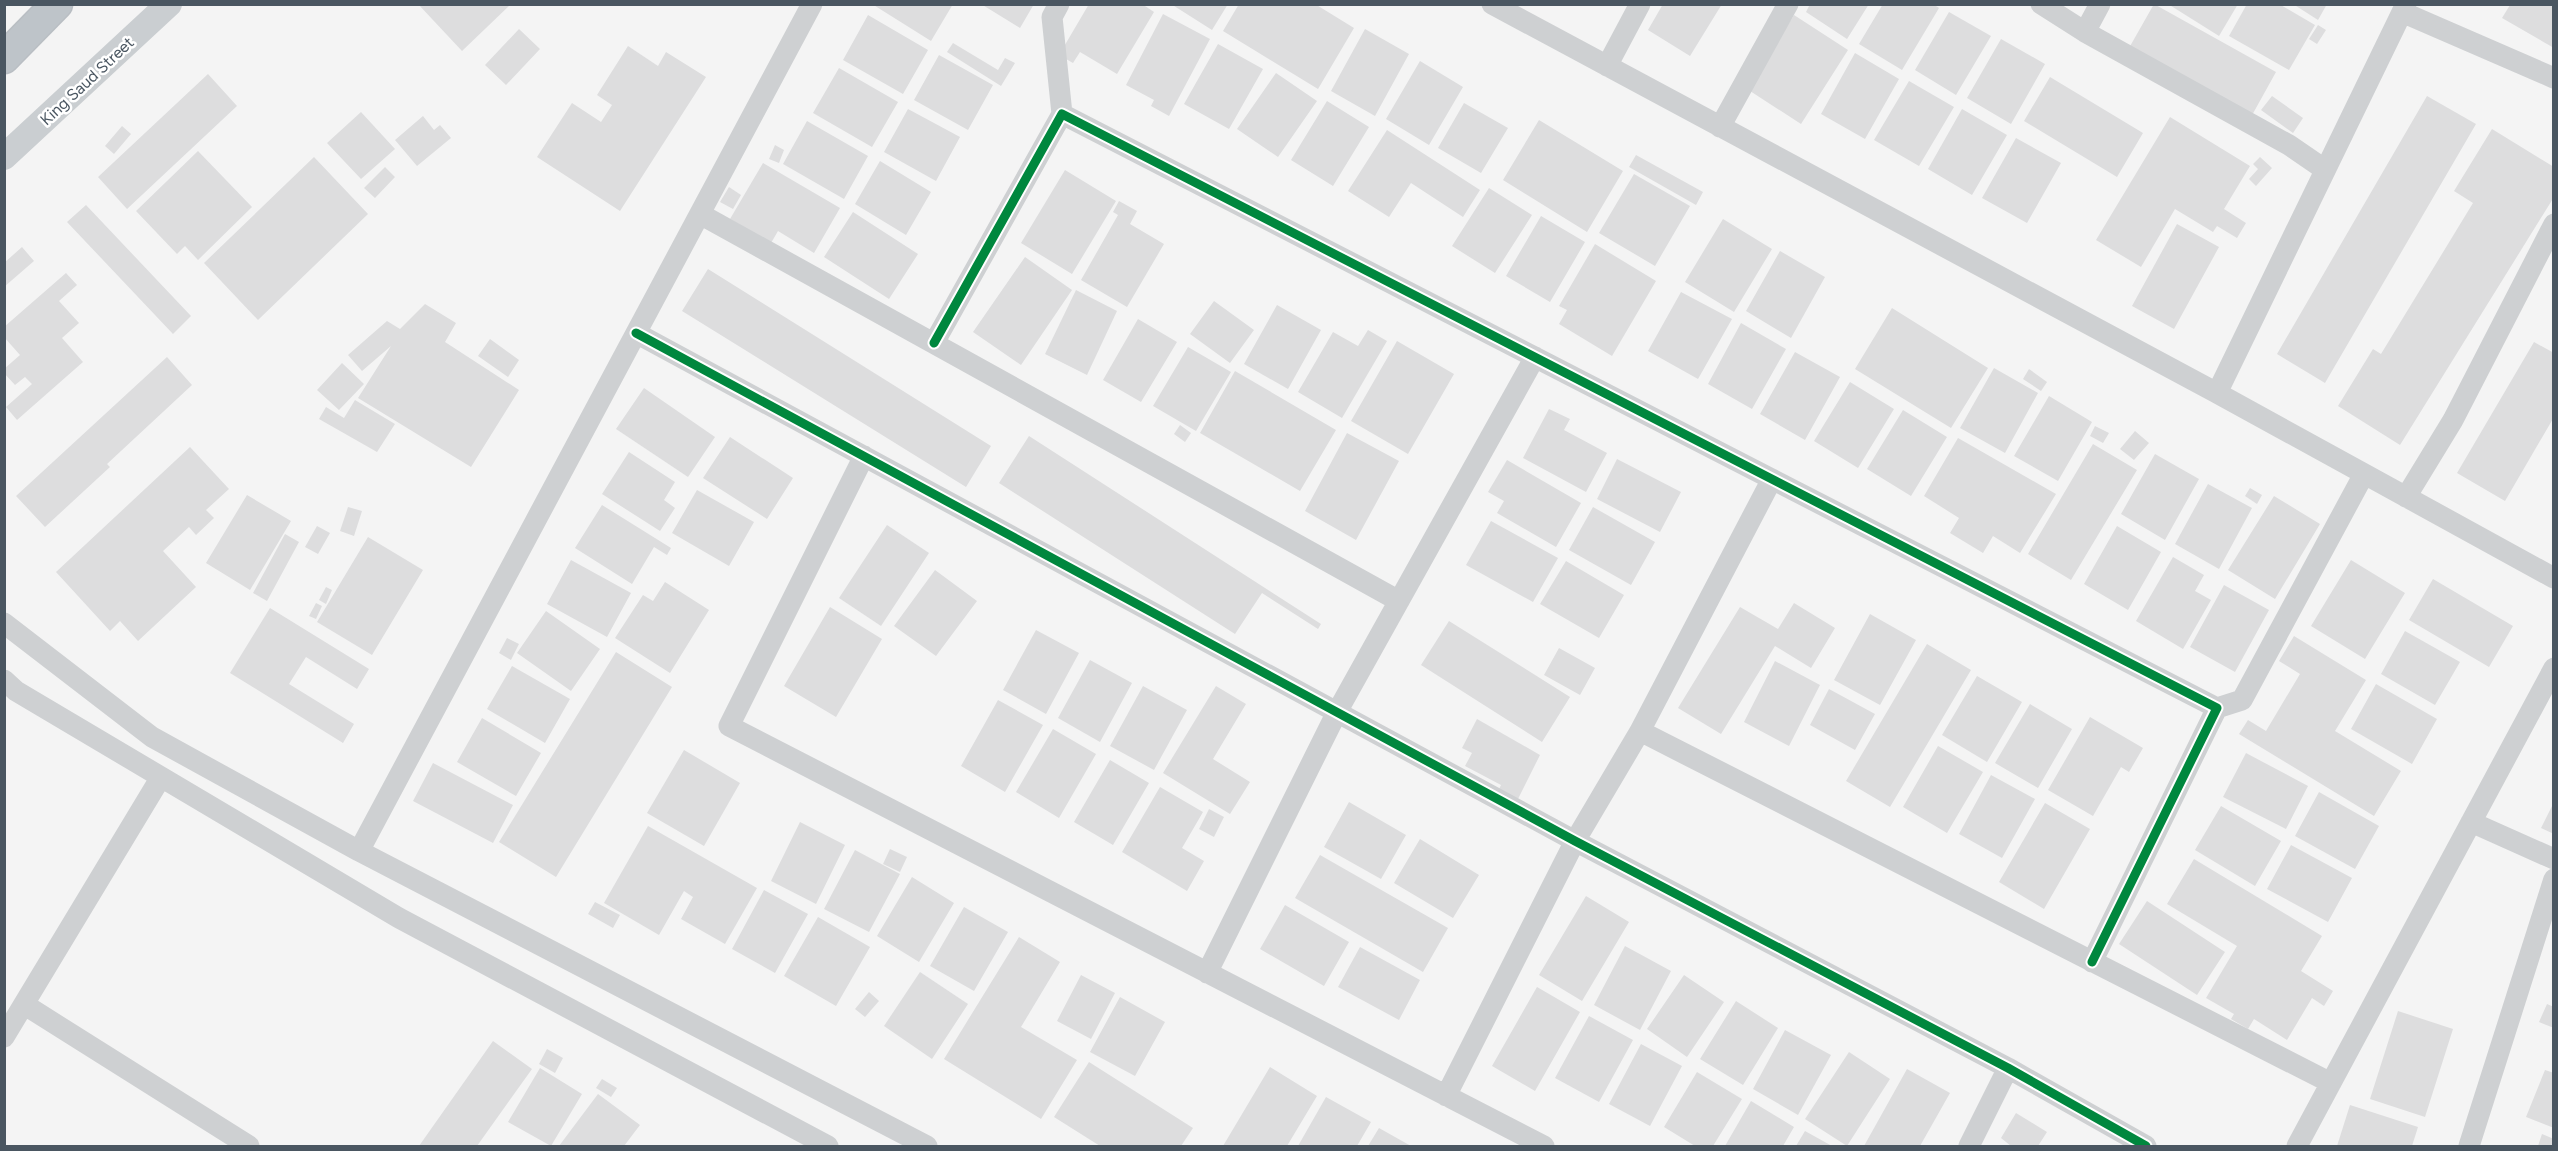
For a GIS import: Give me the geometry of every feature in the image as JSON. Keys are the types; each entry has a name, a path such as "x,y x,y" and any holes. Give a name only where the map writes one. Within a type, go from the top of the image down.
{"highway":[{"path":"4,58 57,4"}],"main road":[{"name":"King Saud Street","path":"4,157 169,4"}],"street":[{"path":"359,851 812,4"},
{"path":"934,343 1062,114 1052,17 1059,4"},
{"path":"1492,4 2217,393 2553,578"},
{"path":"1607,66 1640,4"},
{"path":"1720,127 1788,4"},
{"path":"2041,4 2085,32 2289,145 2324,169"},
{"path":"2085,32 2100,4"},
{"path":"2217,393 2404,8 2553,78"},
{"path":"1062,114 2217,708"},
{"path":"700,214 1399,601"},
{"path":"2406,497 2453,420 2553,224"},
{"path":"636,333 1575,841 2008,1068 2146,1146"},
{"path":"1207,973 1337,712 1535,357"},
{"path":"864,456 729,726 1544,1146"},
{"path":"2092,962 2217,708 2242,699 2364,474"},
{"path":"1446,1096 1575,841 1640,731 1772,479"},
{"path":"4,623 152,737 359,851 927,1146"},
{"path":"2297,1146 2553,668"},
{"path":"8,690 161,777 399,918 828,1146"},
{"path":"1640,731 2331,1083"},
{"path":"4,1037 161,777"},
{"path":"2471,822 2553,858"},
{"path":"2469,1146 2553,879"},
{"path":"25,1005 249,1146"},
{"path":"1969,1146 2008,1068"}],"building":[{"path":"418,4 511,4 462,51"},
{"path":"872,4 953,4 931,41"},
{"path":"981,4 1034,4 1020,28"},
{"path":"1089,4 1142,4 1154,12 1117,74 1080,52 1073,63 1059,55"},
{"path":"1171,4 1228,4 1212,30"},
{"path":"1239,4 1315,4 1354,28 1318,89 1223,31"},
{"path":"1663,4 1722,4 1690,56 1648,30"},
{"path":"1810,4 1869,4 1847,39 1806,12"},
{"path":"1883,4 1933,4 1939,8 1902,70 1859,44"},
{"path":"2154,4 2276,72 2251,117 2129,48"},
{"path":"2168,4 2238,4 2219,36"},
{"path":"2247,4 2279,4 2315,25 2289,70 2229,36"},
{"path":"2293,4 2327,4 2318,20"},
{"path":"2510,5 2554,5 2554,48 2502,18"},
{"path":"1949,12 1991,36 1956,95 1915,70"},
{"path":"1163,14 1210,39 1169,116 1151,106 1154,100 1126,85"},
{"path":"868,15 928,50 903,94 843,60"},
{"path":"1794,15 1848,50 1801,124 1747,89"},
{"path":"2318,25 2326,30 2317,44 2309,39"},
{"path":"519,29 540,49 506,85 485,65"},
{"path":"1365,29 1409,54 1375,116 1331,91"},
{"path":"2001,39 2045,64 2011,124 1967,98"},
{"path":"953,43 998,70 1005,58 1015,63 1001,86 947,52"},
{"path":"1218,44 1263,69 1229,129 1184,104"},
{"path":"628,46 658,66 666,52 706,77 620,211 537,157 572,103 601,122 612,105 597,95"},
{"path":"1855,53 1899,79 1865,139 1821,114"},
{"path":"939,55 993,85 968,130 914,100"},
{"path":"1420,61 1463,87 1429,145 1386,119"},
{"path":"839,68 898,102 872,147 813,113"},
{"path":"1276,73 1317,101 1278,157 1237,129"},
{"path":"208,74 237,106 127,209 98,177"},
{"path":"2050,77 2143,133 2117,177 2024,121"},
{"path":"1909,81 1954,107 1919,166 1874,140"},
{"path":"2272,96 2303,118 2293,133 2261,110"},
{"path":"2427,96 2476,124 2325,383 2277,354"},
{"path":"1327,101 1369,127 1333,186 1291,160"},
{"path":"1464,103 1508,128 1481,173 1438,148"},
{"path":"908,109 960,137 936,181 884,152"},
{"path":"1962,109 2007,135 1972,195 1928,169"},
{"path":"361,112 395,149 361,179 327,143"},
{"path":"423,116 434,130 440,125 451,138 417,166 395,140"},
{"path":"2170,117 2250,166 2224,209 2246,223 2237,238 2217,226 2213,232 2175,209 2141,267 2096,240"},
{"path":"1539,120 1623,171 1587,232 1503,180"},
{"path":"807,121 868,156 844,199 783,164"},
{"path":"122,126 131,134 114,154 105,146"},
{"path":"2492,129 2554,167 2554,197 2400,445 2338,406 2373,349 2381,354 2473,203 2454,191"},
{"path":"1387,130 1480,190 1463,217 1411,183 1389,217 1348,191"},
{"path":"2016,138 2061,163 2027,223 1982,198"},
{"path":"775,145 784,150 779,163 769,159"},
{"path":"198,151 252,207 198,260 185,246 177,254 136,211"},
{"path":"1636,155 1703,192 1696,205 1629,167"},
{"path":"314,157 368,214 258,320 204,263"},
{"path":"2260,157 2272,168 2256,186 2249,179 2258,169 2253,164"},
{"path":"880,161 931,192 906,235 855,204"},
{"path":"763,163 840,208 814,253 778,231 771,243 730,219"},
{"path":"385,167 395,177 375,198 364,188"},
{"path":"1065,170 1116,201 1072,274 1021,243"},
{"path":"1634,174 1690,206 1655,266 1599,233"},
{"path":"729,187 741,195 733,209 720,202"},
{"path":"1489,188 1532,215 1495,273 1452,246"},
{"path":"1119,201 1137,211 1130,224 1164,244 1127,307 1081,280 1118,215 1113,212"},
{"path":"86,205 191,316 173,334 67,222"},
{"path":"853,212 918,254 889,299 824,257"},
{"path":"1541,216 1585,242 1550,302 1506,276"},
{"path":"1723,219 1772,249 1734,312 1685,282"},
{"path":"2177,224 2219,247 2174,329 2132,306"},
{"path":"1595,244 1656,281 1612,356 1559,324 1567,310 1559,306"},
{"path":"22,247 34,261 4,287 4,263"},
{"path":"1780,251 1825,277 1791,338 1746,311"},
{"path":"1025,257 1072,290 1021,365 973,332"},
{"path":"708,269 991,446 966,487 682,311"},
{"path":"66,273 77,285 59,301 79,323 62,338 83,362 17,420 6,407 32,384 25,377 15,385 4,373 4,369 20,355 4,337 4,327"},
{"path":"1076,290 1117,311 1087,375 1045,354"},
{"path":"1681,292 1732,319 1698,379 1648,351"},
{"path":"1214,301 1254,330 1230,363 1190,334"},
{"path":"425,304 456,323 445,342 519,390 471,467 358,398 391,346 362,371 348,355 387,321 400,329"},
{"path":"1277,305 1321,330 1288,389 1244,364"},
{"path":"1892,308 1988,368 1951,428 1855,369"},
{"path":"1138,319 1177,342 1141,402 1103,380"},
{"path":"1741,323 1786,349 1752,409 1708,384"},
{"path":"1368,330 1387,341 1342,418 1298,392 1333,332 1358,346"},
{"path":"490,339 519,360 508,377 478,356"},
{"path":"1397,341 1454,374 1408,454 1351,421"},
{"path":"2534,342 2554,353 2554,417 2505,501 2457,473"},
{"path":"1188,347 1231,372 1196,431 1153,406"},
{"path":"1795,352 1840,377 1805,440 1760,414"},
{"path":"167,357 192,385 107,464 110,467 45,527 16,496"},
{"path":"342,363 364,384 339,410 317,390"},
{"path":"1994,368 2038,393 2005,453 1960,428"},
{"path":"2029,369 2047,382 2041,391 2023,379"},
{"path":"1235,371 1336,430 1300,491 1200,433"},
{"path":"1850,382 1894,409 1858,468 1814,441"},
{"path":"644,388 715,437 688,477 616,429"},
{"path":"2049,396 2092,422 2058,481 2014,456"},
{"path":"355,400 395,424 377,452 319,419 326,407 344,418"},
{"path":"1549,409 1570,419 1564,430 1607,453 1586,492 1523,458"},
{"path":"1903,410 1947,437 1911,496 1867,469"},
{"path":"1180,425 1191,433 1185,442 1174,434"},
{"path":"2095,426 2109,433 2103,443 2090,436"},
{"path":"2135,431 2149,443 2134,460 2120,449"},
{"path":"1347,433 1399,461 1356,540 1305,511"},
{"path":"1029,436 1321,624 1318,629 1262,593 1235,634 999,483"},
{"path":"730,437 793,478 767,519 703,478"},
{"path":"1958,438 2056,494 2020,553 1993,536 1983,553 1950,533 1959,518 1924,496"},
{"path":"2093,444 2137,470 2071,580 2028,554"},
{"path":"190,447 229,489 206,510 214,518 196,535 189,527 163,551 196,587 138,641 120,621 110,631 56,572"},
{"path":"629,452 675,482 664,500 675,508 660,531 602,494"},
{"path":"2155,454 2199,479 2165,540 2121,514"},
{"path":"1617,459 1681,492 1660,532 1597,499"},
{"path":"1507,460 1581,503 1556,547 1497,513 1504,501 1488,492"},
{"path":"2208,484 2252,508 2219,569 2175,544"},
{"path":"2250,488 2262,495 2257,504 2245,496"},
{"path":"697,490 754,522 729,566 672,533"},
{"path":"247,495 291,521 250,590 206,563"},
{"path":"2274,496 2320,524 2275,599 2228,570"},
{"path":"602,505 671,548 667,555 654,547 632,584 575,548"},
{"path":"348,507 362,511 354,536 340,531"},
{"path":"1593,507 1655,542 1631,585 1569,550"},
{"path":"1491,521 1558,558 1533,602 1466,565"},
{"path":"887,525 929,553 881,626 839,598"},
{"path":"317,526 330,533 318,554 305,547"},
{"path":"2117,526 2161,552 2128,610 2084,584"},
{"path":"285,534 299,542 267,601 253,593"},
{"path":"368,537 423,570 372,655 317,622"},
{"path":"2173,557 2204,575 2195,591 2211,600 2183,649 2136,621"},
{"path":"571,560 631,593 607,637 547,604"},
{"path":"2351,560 2405,593 2365,659 2311,626"},
{"path":"1566,561 1624,595 1599,638 1540,604"},
{"path":"935,570 977,601 936,656 894,626"},
{"path":"2433,579 2513,626 2489,667 2409,620"},
{"path":"665,582 709,610 670,673 615,638 643,595 653,601"},
{"path":"2224,585 2269,610 2235,672 2190,647"},
{"path":"326,587 332,590 326,604 319,600"},
{"path":"316,603 322,606 316,619 309,616"},
{"path":"1794,603 1835,628 1811,668 1775,646 1721,734 1678,708 1740,607 1778,629"},
{"path":"830,607 882,639 836,717 784,686"},
{"path":"270,608 369,669 357,689 306,657 289,684 354,724 343,743 230,673"},
{"path":"546,611 600,649 571,691 517,653"},
{"path":"1870,614 1916,640 1880,705 1834,680"},
{"path":"1449,621 1570,697 1542,742 1421,665"},
{"path":"1036,630 1079,653 1046,714 1003,690"},
{"path":"2405,631 2460,662 2435,705 2381,674"},
{"path":"2294,636 2366,680 2335,731 2401,771 2374,816 2239,734 2248,720 2266,731 2300,674 2279,661"},
{"path":"507,638 519,644 511,660 499,653"},
{"path":"1927,644 1971,670 1890,807 1846,781"},
{"path":"1559,648 1595,668 1580,695 1544,675"},
{"path":"616,652 672,687 556,877 499,842"},
{"path":"1090,660 1132,683 1100,742 1058,718"},
{"path":"1775,661 1820,685 1789,746 1744,722"},
{"path":"512,666 570,699 545,743 487,709"},
{"path":"1977,676 2022,702 1987,762 1942,735"},
{"path":"2376,684 2437,719 2412,764 2351,729"},
{"path":"1143,686 1187,710 1154,770 1110,746"},
{"path":"1216,686 1246,704 1213,759 1250,782 1230,814 1163,773"},
{"path":"1829,689 1875,714 1855,750 1810,725"},
{"path":"998,700 1043,725 1005,792 961,766"},
{"path":"2030,704 2072,729 2038,788 1995,763"},
{"path":"2090,717 2143,748 2129,772 2121,767 2093,816 2048,790"},
{"path":"482,718 541,753 516,796 457,762"},
{"path":"1477,719 1540,755 1518,799 1499,789 1501,785 1465,766 1472,753 1462,748"},
{"path":"1053,729 1096,754 1059,818 1016,792"},
{"path":"1938,746 1983,772 1947,833 1903,807"},
{"path":"684,750 740,783 704,846 647,813"},
{"path":"2246,753 2308,786 2286,829 2223,797"},
{"path":"1110,760 1149,783 1113,845 1074,822"},
{"path":"433,763 513,805 493,843 413,801"},
{"path":"1991,775 2035,799 2002,858 1959,834"},
{"path":"1160,787 1203,812 1182,848 1204,861 1187,891 1122,852"},
{"path":"2319,792 2379,826 2355,869 2295,836"},
{"path":"1349,802 1406,835 1381,879 1324,847"},
{"path":"2554,802 2554,834 2541,828"},
{"path":"2045,803 2090,829 2044,909 1999,882"},
{"path":"2221,806 2281,841 2255,886 2195,850"},
{"path":"1209,809 1224,817 1214,837 1199,829"},
{"path":"800,822 845,845 816,904 771,881"},
{"path":"648,826 757,888 725,944 681,919 693,897 684,891 659,935 604,903"},
{"path":"1420,839 1479,875 1453,918 1394,883"},
{"path":"2291,845 2352,878 2328,922 2267,889"},
{"path":"890,849 907,857 900,872 883,864"},
{"path":"855,850 900,874 869,932 824,909"},
{"path":"1320,855 1448,928 1423,972 1295,898"},
{"path":"2194,859 2322,936 2301,971 2333,991 2324,1006 2312,998 2287,1040 2254,1019 2248,1029 2231,1019 2234,1014 2206,998 2237,946 2167,904"},
{"path":"912,877 954,903 919,962 877,936"},
{"path":"764,890 808,914 775,973 732,949"},
{"path":"1586,896 1629,922 1582,1001 1539,975"},
{"path":"2147,901 2225,952 2197,995 2119,944"},
{"path":"595,902 620,915 613,928 588,914"},
{"path":"1285,905 1349,942 1324,986 1260,949"},
{"path":"964,907 1008,932 974,991 930,966"},
{"path":"818,917 870,947 836,1006 784,976"},
{"path":"1019,937 1060,962 1021,1027 1077,1060 1041,1119 944,1059"},
{"path":"1625,946 1671,971 1640,1030 1594,1005"},
{"path":"1360,947 1420,980 1399,1020 1338,987"},
{"path":"920,972 968,1004 932,1059 884,1026"},
{"path":"1081,975 1115,993 1091,1039 1057,1021"},
{"path":"1684,975 1724,1002 1687,1057 1647,1029"},
{"path":"1537,987 1580,1012 1535,1091 1492,1066"},
{"path":"869,992 879,1001 865,1017 855,1009"},
{"path":"1120,997 1165,1022 1135,1076 1090,1052"},
{"path":"1736,1001 1778,1028 1743,1085 1700,1059"},
{"path":"2547,1004 2554,1007 2554,1028 2539,1022"},
{"path":"2398,1011 2453,1029 2425,1117 2370,1099"},
{"path":"1589,1016 1633,1040 1599,1102 1555,1078"},
{"path":"1785,1030 1831,1055 1798,1115 1753,1089"},
{"path":"493,1041 532,1069 477,1146 419,1146"},
{"path":"1641,1044 1682,1066 1650,1126 1609,1104"},
{"path":"547,1049 563,1058 555,1073 539,1064"},
{"path":"1849,1052 1890,1079 1847,1146 1805,1119"},
{"path":"1089,1062 1193,1128 1181,1146 1100,1146 1054,1117"},
{"path":"1270,1067 1317,1096 1287,1146 1223,1146"},
{"path":"540,1068 582,1094 551,1146 508,1122"},
{"path":"1907,1069 1950,1093 1920,1146 1864,1146"},
{"path":"2545,1070 2554,1073 2554,1128 2526,1117"},
{"path":"1697,1072 1742,1099 1713,1146 1695,1146 1664,1127"},
{"path":"602,1079 617,1088 611,1097 596,1088"},
{"path":"598,1094 640,1125 624,1146 559,1146"},
{"path":"1326,1097 1371,1122 1357,1146 1298,1146"},
{"path":"1751,1101 1794,1127 1783,1146 1725,1146"},
{"path":"2350,1105 2418,1127 2412,1146 2337,1146"},
{"path":"2016,1113 2047,1132 2038,1146 2011,1146 2001,1138"},
{"path":"1379,1128 1411,1146 1368,1146"},
{"path":"1805,1131 1832,1146 1796,1146"},
{"path":"2542,1134 2554,1139 2554,1146 2538,1146"}],"cycle path":[{"path":"934,343 1062,114 2217,708 2092,962"},
{"path":"636,333 1575,841 2008,1068 2146,1146"}]}
